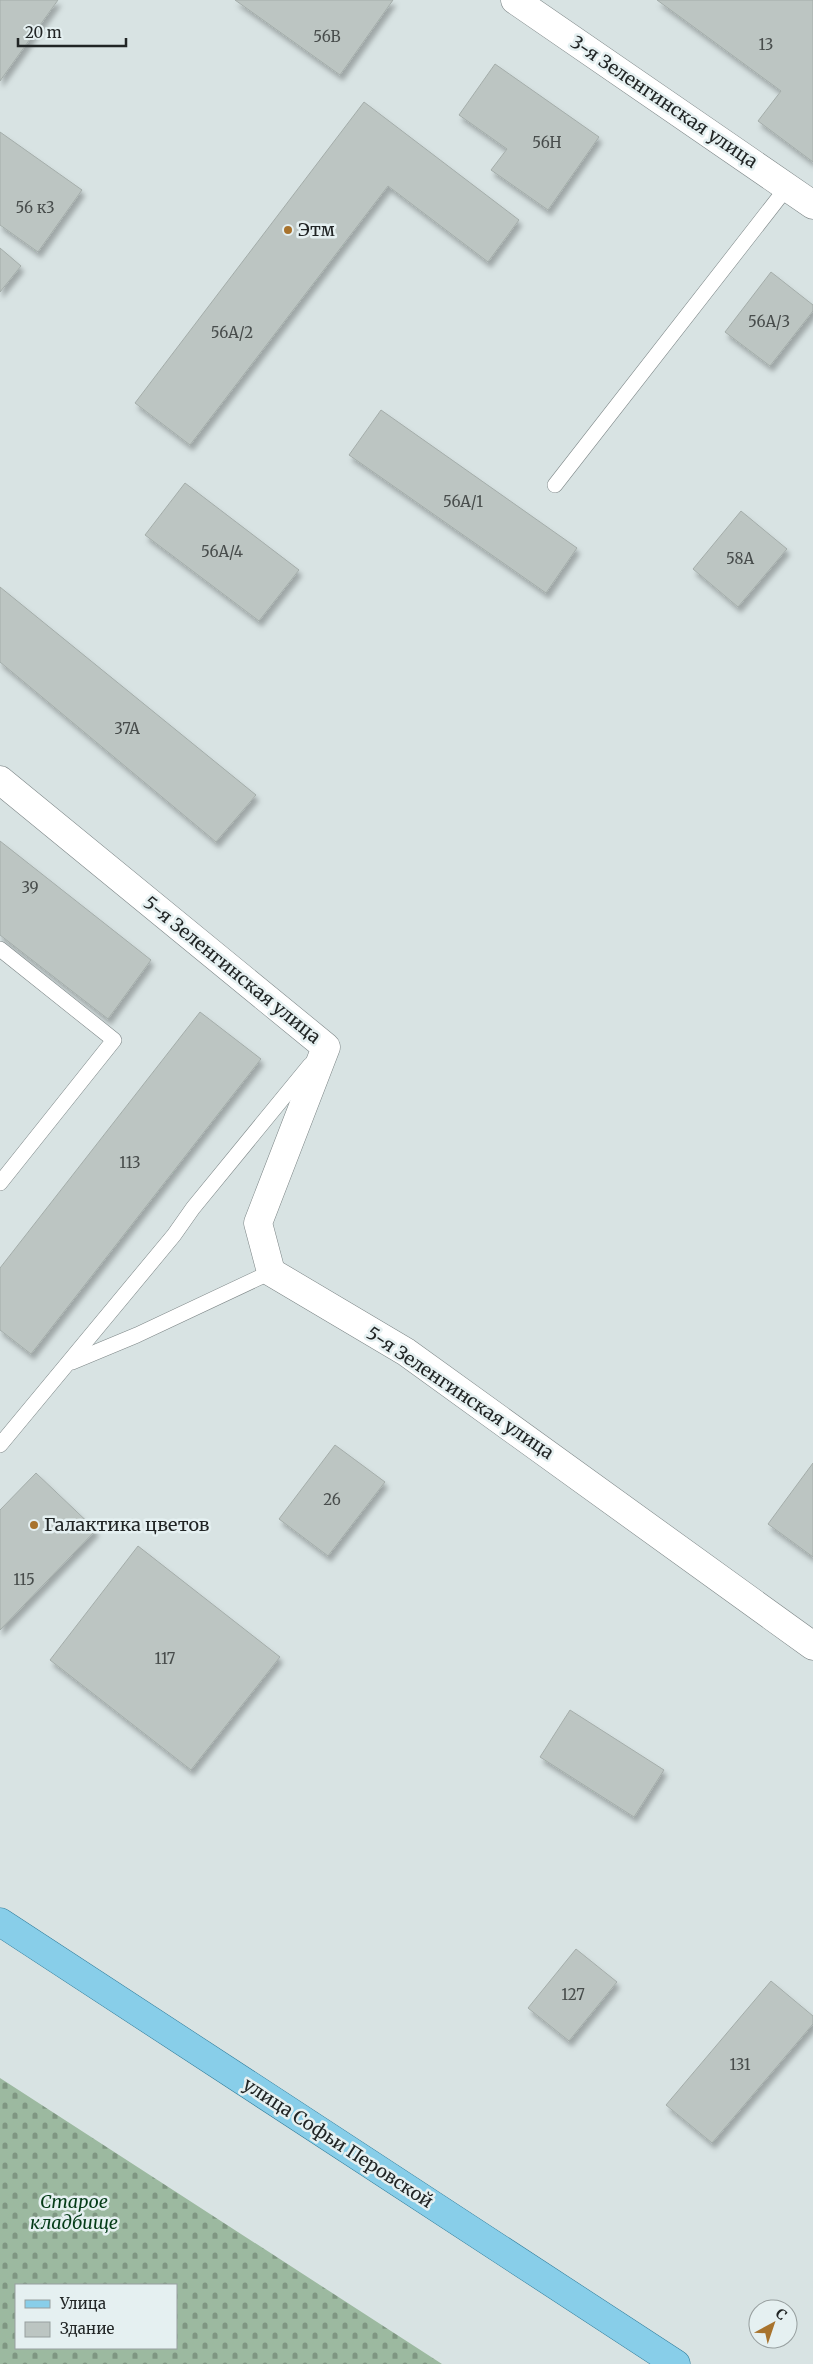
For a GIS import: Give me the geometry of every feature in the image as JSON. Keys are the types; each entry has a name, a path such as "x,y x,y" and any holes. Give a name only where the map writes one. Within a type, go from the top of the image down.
{"main road":[{"name":"улица Софьи Перовской","path":"0,1922 676,2364"}],"street":[{"name":"3-я Зеленгинская улица","path":"515,0 813,205"},
{"name":"5-я Зеленгинская улица","path":"0,780 326,1047 258,1223 271,1272 406,1352 813,1646"}],"lane":[{"path":"555,485 788,186"},
{"path":"0,949 114,1040 0,1183"},
{"path":"0,1445 326,1047"},
{"path":"69,1363 137,1335 271,1272"}],"green space":[{"name":"Старое кладбище","path":"0,2078 442,2364 0,2364"}],"building":[{"path":"0,0 58,0 0,81"},
{"path":"235,0 393,0 340,75"},
{"path":"657,0 813,0 813,162 758,121 781,91"},
{"path":"495,64 599,137 548,210 491,170 507,149 459,115"},
{"path":"364,102 519,220 488,262 388,186 190,445 135,403"},
{"path":"0,132 82,190 38,252 0,225"},
{"path":"0,248 21,266 0,292"},
{"path":"771,272 813,305 813,311 770,366 725,332"},
{"path":"381,410 577,548 546,593 349,455"},
{"path":"185,483 299,570 259,621 145,535"},
{"path":"741,511 787,549 738,607 693,569"},
{"path":"0,587 256,795 216,842 0,662"},
{"path":"0,841 151,960 108,1019 0,935"},
{"path":"200,1012 261,1059 31,1354 0,1330 0,1268"},
{"path":"335,1445 385,1482 328,1556 279,1519"},
{"path":"813,1463 813,1557 768,1524"},
{"path":"36,1473 96,1530 0,1630 0,1510"},
{"path":"138,1546 280,1657 191,1770 50,1660"},
{"path":"570,1710 664,1770 634,1817 540,1757"},
{"path":"576,1949 617,1982 569,2041 528,2008"},
{"path":"771,1981 813,2016 813,2024 712,2143 666,2105"}],"place":[{"name":"Этм","path":"288,230"},
{"name":"Галактика цветов","path":"34,1525"}]}
